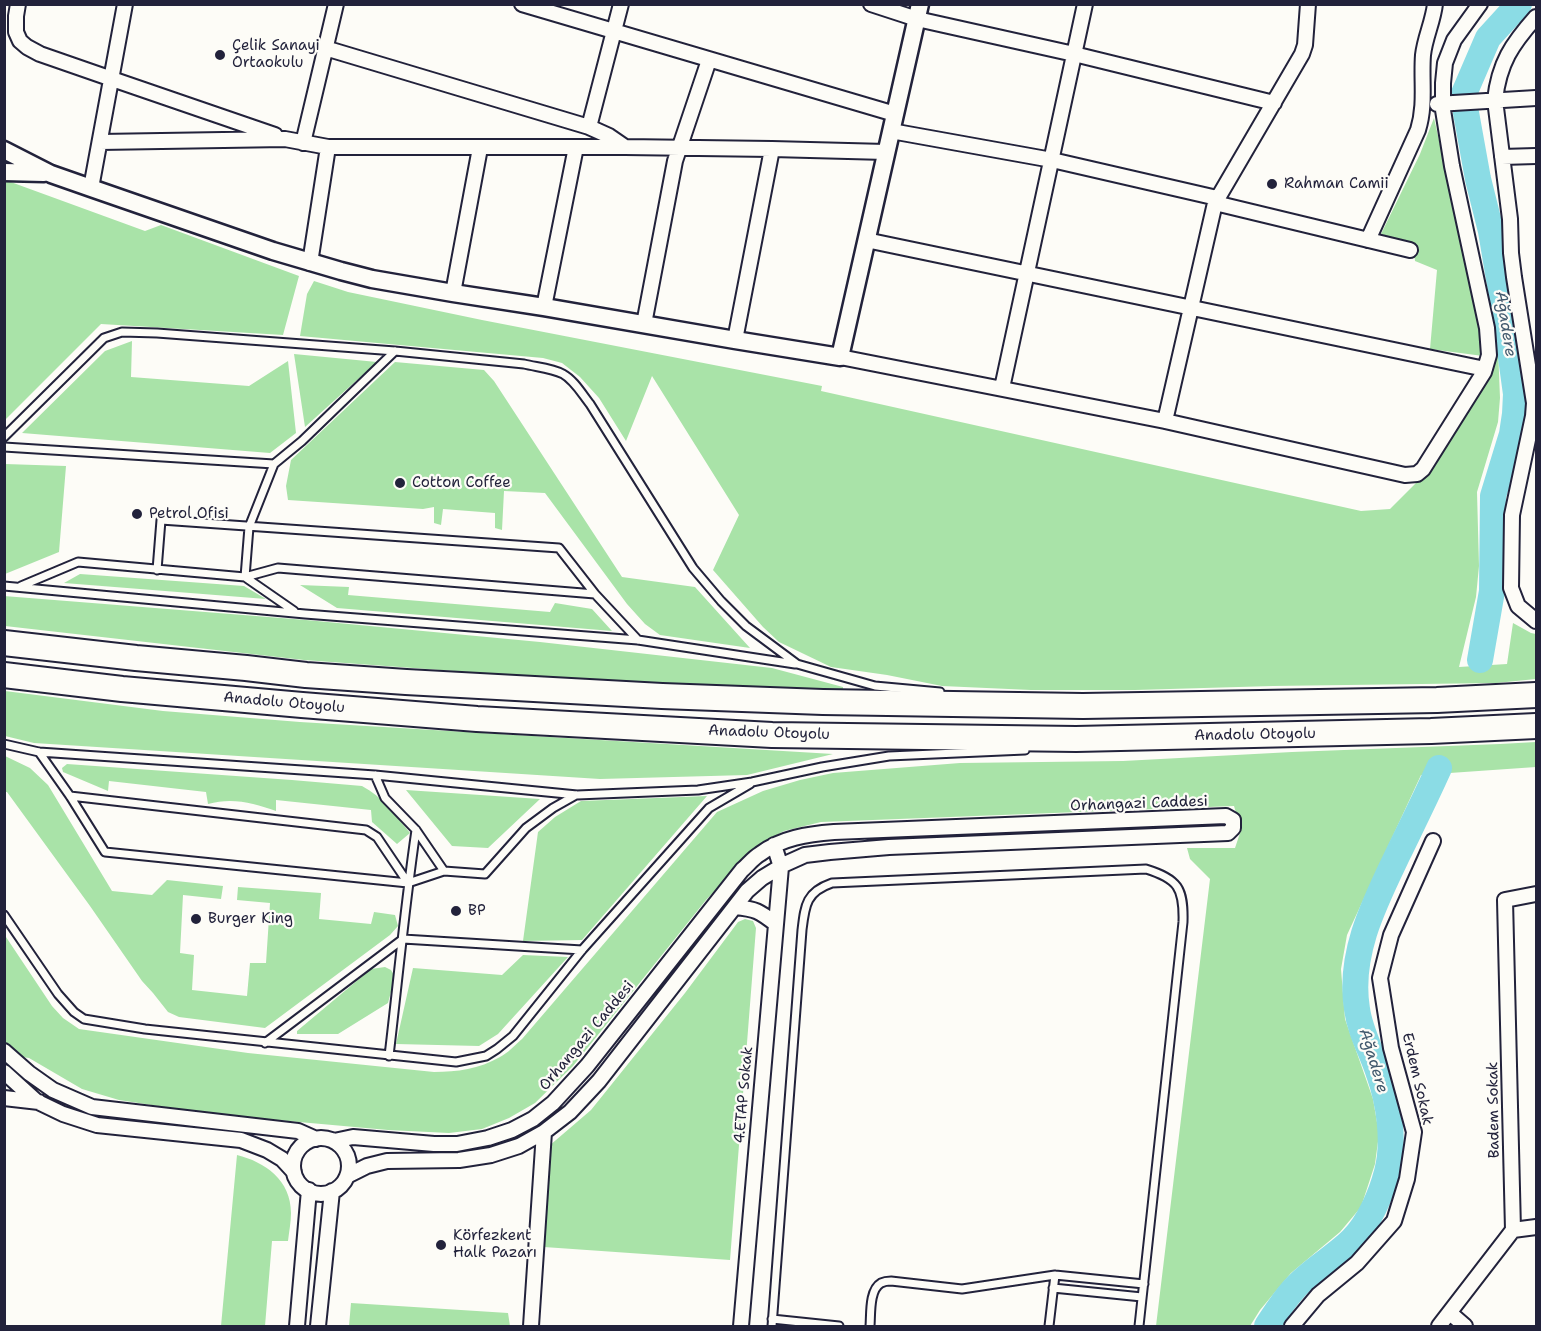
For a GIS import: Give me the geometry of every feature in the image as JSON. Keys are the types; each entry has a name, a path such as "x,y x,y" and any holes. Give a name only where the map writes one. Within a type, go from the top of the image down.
{"highway":[{"name":"Anadolu Otoyolu","path":"4,643 306,675 429,684 800,701 1083,706 1437,700 1536,695"},
{"name":"Anadolu Otoyolu","path":"4,675 122,689 302,705 488,719 761,734 1076,739 1431,731 1536,726"}],"street":[{"path":"18,4 16,32 20,41 40,54 285,139 303,143 328,147 772,148 886,152"},
{"path":"91,188 125,4"},
{"path":"303,143 336,4"},
{"path":"522,4 895,114"},
{"path":"589,127 621,4"},
{"path":"871,4 918,12 1074,54 1274,103"},
{"path":"1002,388 1085,4"},
{"path":"1165,421 1216,200 1302,54 1305,45 1308,4"},
{"path":"1368,240 1418,130 1423,105 1424,44 1436,4"},
{"path":"4,150 51,174 310,262 372,279 840,357 1165,421 1406,475 1417,474 1423,469 1485,369 1489,355 1487,328 1452,166 1445,63 1454,40 1480,4"},
{"path":"840,357 918,12"},
{"path":"1536,17 1523,32 1501,68 1495,100 1514,277 1535,408 1512,514 1510,588 1518,606 1536,621"},
{"path":"325,48 589,127 609,136 625,147"},
{"path":"644,324 675,161 709,60"},
{"path":"1423,105 1536,98"},
{"path":"891,131 1052,160 1410,250"},
{"path":"100,142 285,139"},
{"path":"310,262 328,147"},
{"path":"544,307 576,147"},
{"path":"453,293 480,148"},
{"path":"735,340 772,148"},
{"path":"1502,157 1536,156"},
{"path":"4,172 51,174"},
{"path":"866,240 1485,369"},
{"name":"Orhangazi Caddesi","path":"334,1141 353,1137 457,1144 488,1138 512,1130 533,1119 553,1103 587,1065 742,870 760,853 774,845 807,834 834,832 1226,816 1233,820 1233,828 1228,833 889,847 805,855 781,867"},
{"name":"Erdem Sokak","path":"1292,1326 1318,1294 1357,1263 1394,1221 1407,1179 1414,1132 1391,1048 1380,978 1390,935 1433,841"},
{"path":"347,1176 367,1166 387,1161 459,1160 491,1155 519,1146 544,1132 570,1112 599,1081 747,891 762,878 781,867 774,845"},
{"name":"4.ETAP Sokak","path":"741,1326 781,867"},
{"name":"Badem Sokak","path":"1513,1230 1505,900 1536,894"},
{"path":"735,907 754,909 776,924"},
{"path":"4,1051 53,1090 92,1107"},
{"path":"4,1072 36,1101 63,1114 97,1125 241,1140 267,1150 282,1159 304,1187 320,1194 338,1188 345,1181 350,1163 342,1146 325,1138 316,1139 308,1141 296,1154 293,1163 294,1172"},
{"path":"4,1098 298,1131 316,1139"},
{"path":"531,1326 544,1132"},
{"path":"297,1326 309,1190"},
{"path":"318,1326 332,1191"},
{"path":"1438,1326 1513,1230 1536,1227"},
{"path":"1450,1312 1465,1326"}],"lane":[{"path":"4,437 104,338 122,332 395,351 524,364 563,374 590,404 693,568 746,626 797,664"},
{"path":"245,577 249,526 274,464 302,441 395,351"},
{"path":"4,447 274,464"},
{"path":"157,570 161,520 559,548 595,594 639,640"},
{"path":"19,587 78,562 245,577 278,568 595,594"},
{"path":"245,577 296,613"},
{"path":"4,586 296,613 639,640 797,664 875,686 944,693"},
{"path":"979,696 1083,706"},
{"path":"1072,747 1317,733"},
{"path":"4,744 39,752 375,775 577,795 699,790 890,756 1037,749"},
{"path":"39,752 105,852 408,883 444,871 485,874 526,828 577,795"},
{"path":"375,775 385,798 416,830 444,871"},
{"path":"4,915 58,994 74,1012 84,1019 145,1029 265,1043 456,1062 486,1056 513,1036 582,950 709,808 752,782"},
{"path":"70,796 366,830 377,837 408,883"},
{"path":"389,1056 416,830"},
{"path":"839,1326 772,1323 805,907 811,895 820,887 832,883 1146,869 1162,874 1173,881 1181,892 1184,922 1139,1326"},
{"path":"265,1043 403,939 582,950"},
{"path":"870,1326 873,1297 876,1288 882,1282 891,1281 962,1290 1055,1275 1144,1284"},
{"path":"1048,1326 1055,1275"},
{"path":"1053,1288 1142,1297"}],"green space":[{"path":"1434,118 1482,332 1483,356 1430,349 1437,270 1415,261 1413,244 1381,234 1420,154"},
{"path":"5,181 145,231 161,225 299,276 283,335 101,324 5,420"},
{"path":"314,281 348,292 482,320 822,386 821,391 1361,511 1390,509 1420,479 1491,373 1498,348 1500,398 1498,422 1477,492 1479,566 1476,597 1459,667 1507,664 1513,623 1536,634 1536,679 1496,683 1031,690 942,686 831,667 779,642 713,570 739,515 652,376 626,441 599,398 580,377 562,363 543,358 300,336 307,294"},
{"path":"132,341 131,377 249,386 288,361 296,433 270,453 22,433 105,351"},
{"path":"294,354 377,362 305,427"},
{"path":"395,362 484,370 494,381 622,577 695,587 750,648 660,635 645,624 627,604 545,493 504,491 502,530 495,528 495,513 443,509 441,525 434,523 434,507 423,509 288,500 286,486 291,460"},
{"path":"5,464 66,466 59,552 5,574"},
{"path":"80,574 244,586 266,599 64,583"},
{"path":"300,585 349,587 348,595 550,612 555,603 592,609 612,631 337,608"},
{"path":"4,596 306,620 540,642 772,668 843,687 843,691 577,680 304,660 5,626"},
{"path":"5,691 163,711 300,722 833,754 747,775 600,779 34,743 5,736"},
{"path":"1536,742 1536,767 1421,775 1347,935 1341,969 1345,1019 1373,1099 1379,1134 1375,1164 1361,1207 1340,1232 1291,1273 1260,1310 1250,1326 1156,1326 1210,879 1190,859 1187,848 1235,848 1241,830 1234,806 821,822 784,831 757,846 706,900 573,1066 535,1103 509,1118 482,1129 449,1133 388,1130 210,1114 119,1100 82,1089 29,1058 9,1055 5,1050 4,934 52,1006 63,1018 79,1029 248,1053 434,1072 459,1070 492,1061 506,1053 522,1039 717,812 763,791 833,773 960,763 1123,761"},
{"path":"5,756 30,768 48,785 112,891 152,895 167,880 223,886 221,899 183,895 180,953 194,955 192,990 247,996 250,963 266,963 270,903 237,900 238,887 321,893 319,919 371,924 374,912 395,915 398,926 390,935 265,1028 179,1017 168,1012 142,981 90,906 5,792"},
{"path":"67,764 362,786 383,801 410,833 397,844 372,822 371,810 276,800 276,811 243,802 226,801 208,804 206,792 109,781 108,791 63,772 62,768"},
{"path":"406,790 540,799 488,848 452,846"},
{"path":"707,796 582,940 523,941 538,832 555,817 581,801"},
{"path":"745,919 753,921 756,928 730,1260 544,1247 549,1146 591,1110 685,993 738,922"},
{"path":"523,955 568,957 498,1034 479,1046 396,1044 413,968 502,975"},
{"path":"385,967 391,970 395,977 388,1003 338,1034 297,1034 297,1031 371,969"},
{"path":"237,1155 257,1162 274,1174 281,1182 290,1201 288,1241 272,1241 265,1326 221,1326"},
{"path":"351,1303 508,1313 510,1326 349,1326"}],"waterway":[{"name":"Ağadere","path":"1480,660 1492,591 1493,496 1512,434 1516,394 1491,231 1478,179 1463,96 1488,38 1519,4"},
{"name":"Ağadere","path":"1267,1326 1300,1283 1358,1233 1374,1208 1384,1181 1391,1148 1390,1122 1383,1085 1363,1034 1357,1009 1356,968 1373,910 1439,768"}],"place":[{"name":"Çelik Sanayi Ortaokulu","path":"220,55"},
{"name":"Rahman Camii","path":"1272,184"},
{"name":"Cotton Coffee","path":"400,483"},
{"name":"Petrol Ofisi","path":"137,514"},
{"name":"BP","path":"456,911"},
{"name":"Burger King","path":"196,919"},
{"name":"Körfezkent Halk Pazarı","path":"441,1245"}]}
